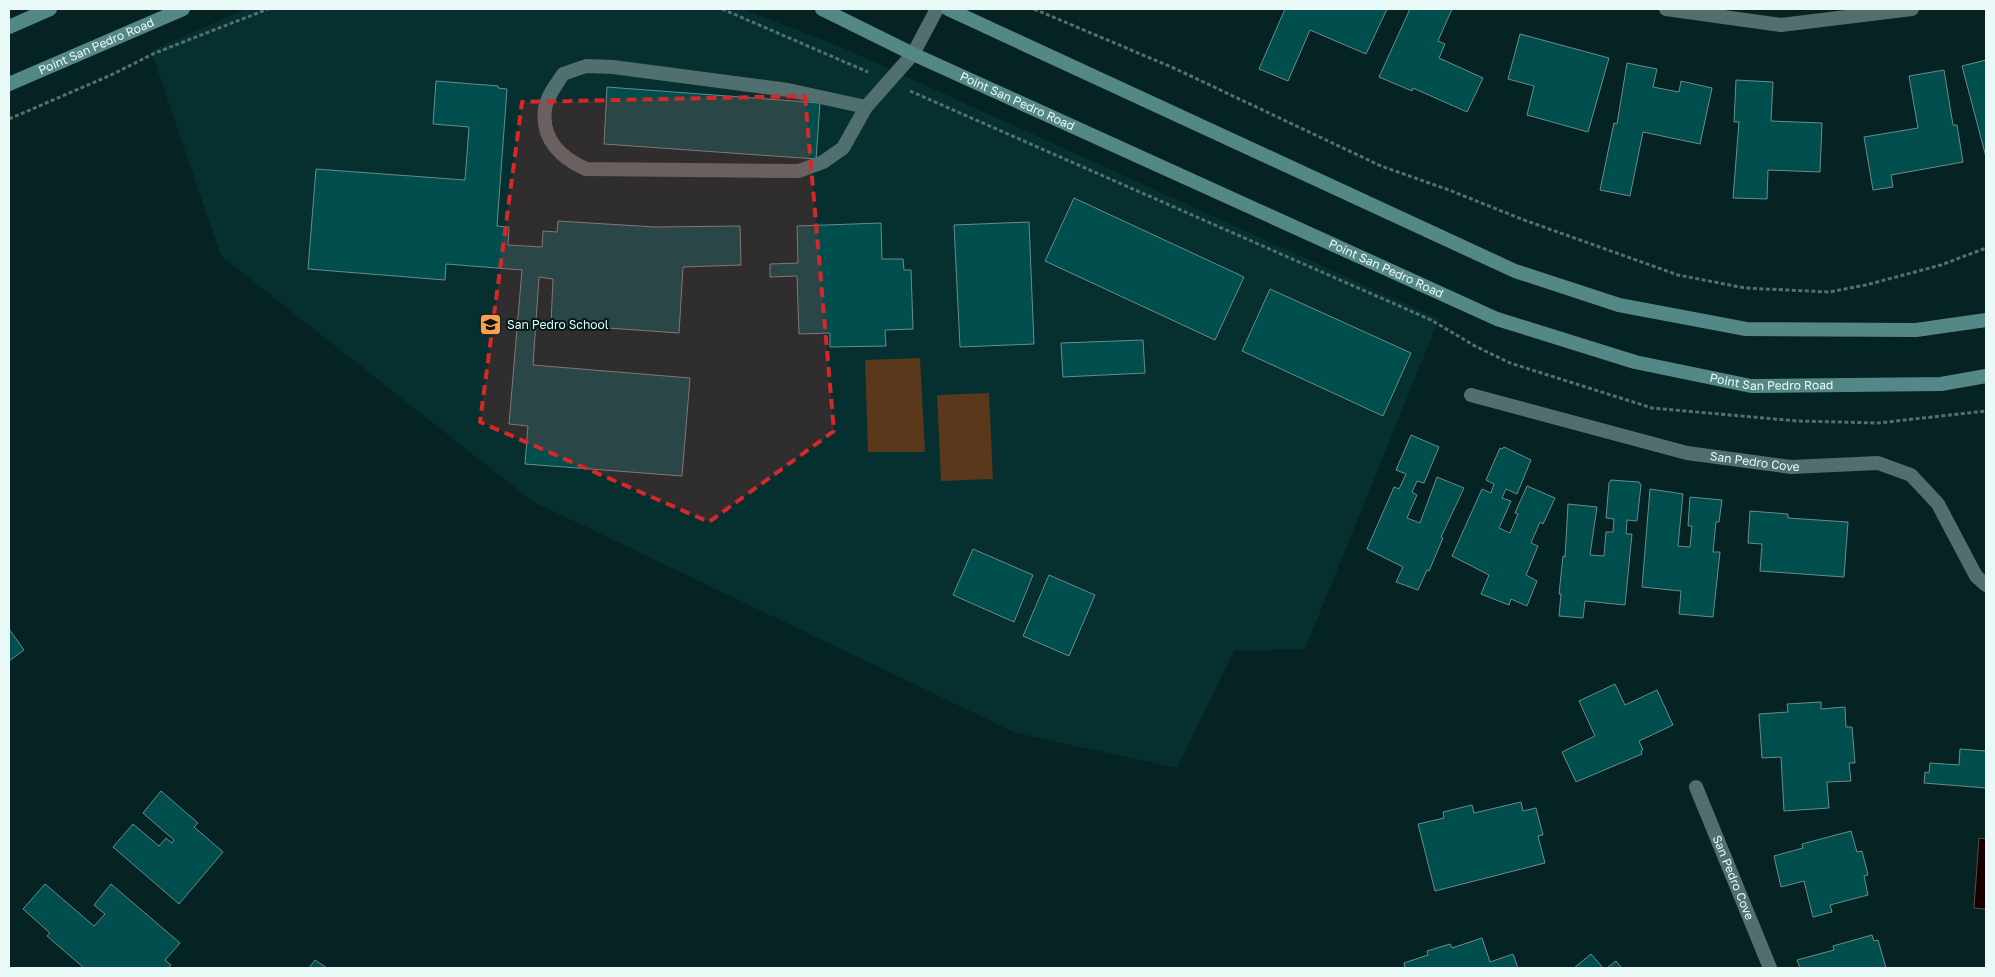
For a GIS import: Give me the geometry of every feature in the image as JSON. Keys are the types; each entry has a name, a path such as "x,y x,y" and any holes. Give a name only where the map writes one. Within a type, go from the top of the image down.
{"main road":[{"path":"9,27 50,9"},
{"name":"Point San Pedro Road","path":"9,84 183,9"},
{"name":"Point San Pedro Road","path":"822,9 913,54 1498,319 1636,362 1751,386 1941,384 1986,376"},
{"path":"948,9 1515,271 1619,305 1746,329 1916,330 1986,320"}],"street":[{"path":"866,107 788,90 613,66 586,66 563,74 545,107 545,126 553,145 568,161 586,170 799,171 823,162 843,148 866,107 913,54 937,9"},
{"path":"1666,9 1781,25 1912,9"},
{"name":"San Pedro Cove","path":"1471,395 1687,453 1791,467 1878,463 1903,472 1911,475 1938,504 1976,576 1986,585"},
{"name":"San Pedro Cove","path":"1696,787 1770,968"}],"path":[{"path":"9,119 111,75 155,53 268,9"},
{"path":"722,9 1431,320 1446,329"},
{"path":"1034,9 1176,69 1381,166 1678,275 1746,288 1793,292 1829,292 1866,286 1941,265 1986,248"}],"highlighted area":[{"path":"805,96 834,431 709,522 480,422 522,102"}],"shaded area":[{"path":"245,9 743,9 841,47 1439,319 1305,649 1234,651 1177,768 1016,733 532,501 221,256 151,51"},
{"path":"920,358 925,452 868,452 865,360"},
{"path":"989,393 993,479 941,481 937,395"},
{"path":"1979,838 1986,839 1986,909 1974,908"}],"building":[{"path":"1285,9 1387,9 1366,54 1310,30 1288,81 1259,69"},
{"path":"1410,9 1452,9 1438,41 1445,44 1439,58 1483,78 1467,112 1413,88 1412,91 1379,77"},
{"path":"1520,34 1609,58 1588,132 1527,115 1534,86 1508,79"},
{"path":"1986,60 1986,157 1962,66"},
{"path":"1627,63 1657,69 1653,87 1679,92 1681,81 1712,88 1700,144 1643,132 1630,196 1600,190 1614,123 1617,124"},
{"path":"1944,70 1953,125 1957,125 1963,162 1891,175 1893,187 1873,190 1864,137 1918,128 1909,76"},
{"path":"1736,80 1773,82 1771,121 1822,123 1820,172 1768,170 1767,199 1733,198 1739,122 1734,122"},
{"path":"436,81 498,86 498,88 507,89 497,226 509,227 508,245 542,247 543,231 557,232 558,221 655,227 740,226 741,265 683,267 679,333 551,324 553,279 539,277 533,365 690,378 682,476 525,464 528,426 509,424 522,270 446,264 445,280 308,269 316,169 465,180 469,127 433,124"},
{"path":"607,87 820,103 816,159 604,144"},
{"path":"1074,198 1244,277 1215,340 1045,261"},
{"path":"1029,222 1034,344 960,347 954,225"},
{"path":"881,223 882,259 903,259 904,270 911,270 913,329 885,330 886,346 830,347 830,333 799,334 797,276 770,277 770,264 798,263 797,226"},
{"path":"1270,289 1411,353 1383,416 1242,351"},
{"path":"1143,340 1145,373 1063,377 1061,343"},
{"path":"1411,435 1439,447 1424,483 1417,481 1412,492 1417,495 1407,518 1420,523 1437,477 1464,488 1441,537 1443,538 1429,571 1427,570 1418,590 1396,582 1403,567 1367,549 1394,487 1399,489 1406,474 1396,470"},
{"path":"1504,447 1531,460 1517,494 1506,489 1502,498 1511,501 1499,528 1510,533 1518,514 1515,513 1527,486 1555,498 1543,524 1540,522 1531,543 1538,546 1526,575 1537,581 1527,606 1511,599 1509,605 1481,594 1489,575 1452,556 1482,489 1491,493 1494,484 1486,480 1500,448"},
{"path":"1611,480 1639,482 1641,485 1637,521 1627,520 1626,534 1632,534 1625,605 1585,601 1583,618 1559,616 1561,594 1559,594 1563,556 1565,557 1568,504 1597,507 1590,555 1604,556 1606,532 1613,532 1614,519 1606,518 1609,483"},
{"path":"1650,489 1683,494 1678,546 1690,547 1692,526 1688,526 1690,497 1722,500 1719,522 1716,522 1713,552 1720,552 1713,617 1679,614 1681,591 1642,587"},
{"path":"1750,511 1788,514 1788,518 1848,522 1844,577 1760,571 1762,544 1748,543"},
{"path":"973,549 1033,575 1014,622 953,595"},
{"path":"1049,575 1095,595 1069,656 1023,636"},
{"path":"9,629 24,650 9,661"},
{"path":"1615,684 1625,705 1657,690 1673,725 1639,741 1643,750 1641,751 1642,754 1576,782 1562,752 1595,736 1579,701"},
{"path":"1821,702 1821,709 1845,707 1846,727 1852,727 1855,763 1849,763 1851,781 1827,782 1829,808 1784,811 1781,757 1762,758 1759,714 1788,712 1787,704"},
{"path":"1960,749 1986,751 1986,788 1924,783 1925,772 1929,773 1930,763 1959,765"},
{"path":"161,791 198,823 194,827 223,852 179,904 113,847 133,824 159,846 166,838 172,843 174,840 143,813"},
{"path":"1521,802 1523,811 1536,808 1543,835 1538,836 1545,863 1435,891 1418,824 1444,818 1443,812 1472,805 1474,813"},
{"path":"1851,831 1857,852 1862,851 1868,875 1864,876 1868,895 1830,905 1832,912 1813,917 1804,881 1781,887 1774,856 1803,848 1802,844"},
{"path":"45,884 94,926 105,914 94,905 111,884 180,943 165,960 171,965 168,968 84,968 47,936 50,933 23,909"},
{"path":"1872,935 1874,941 1878,940 1886,968 1800,968 1797,960 1834,950 1833,946"},
{"path":"1482,938 1490,962 1513,954 1518,968 1405,968 1404,963 1428,955 1427,951 1450,944 1452,948"},
{"path":"1591,954 1603,968 1574,968"},
{"path":"315,960 327,968 309,968"},
{"path":"1616,961 1622,968 1607,968"}],"place":[{"name":"San Pedro School","path":"491,325"}]}
